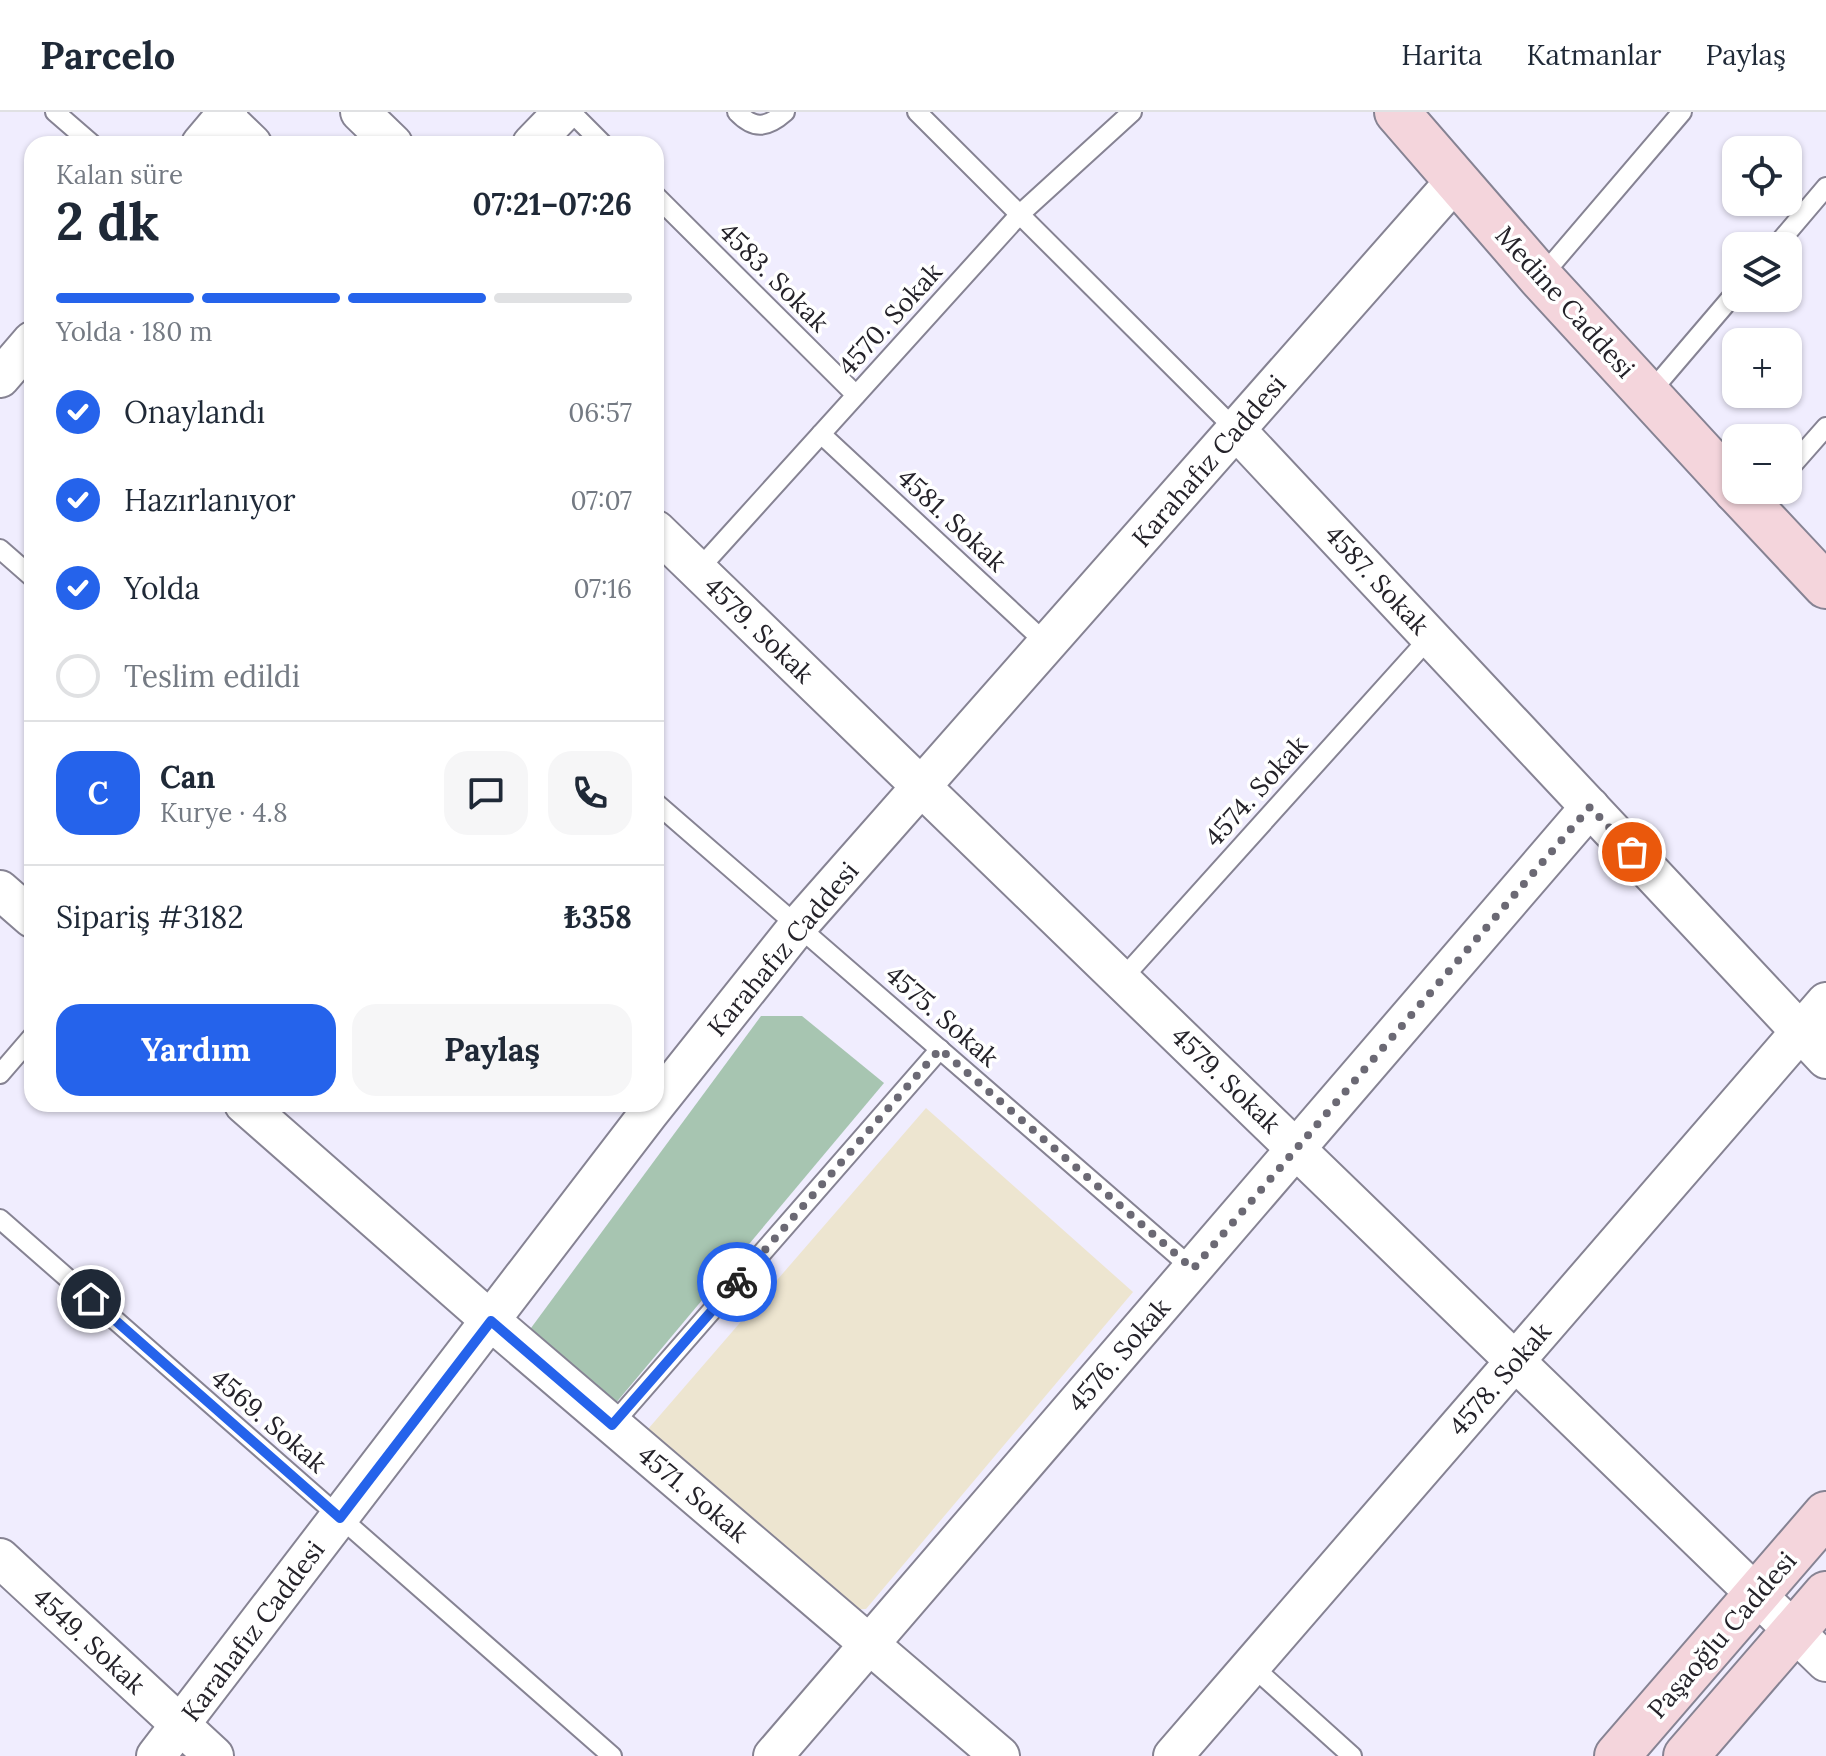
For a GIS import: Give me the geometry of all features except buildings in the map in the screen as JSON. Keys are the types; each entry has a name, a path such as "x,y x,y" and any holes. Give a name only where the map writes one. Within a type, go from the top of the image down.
{"street":[{"path":"360,112 385,136"},
{"path":"540,136 563,112"},
{"name":"Medine Caddesi","path":"1400,113 1541,278 1722,471"},
{"path":"218,124 238,136"},
{"name":"Karahafız Caddesi","path":"664,1084 798,926 1456,180"},
{"path":"0,378 24,350"},
{"name":"4587. Sokak","path":"1236,430 1826,1059"},
{"name":"Medine Caddesi","path":"1753,504 1826,586"},
{"name":"4579. Sokak","path":"664,538 1826,1662"},
{"name":"4576. Sokak","path":"773,1756 1590,807"},
{"path":"0,890 24,911"},
{"name":"4578. Sokak","path":"1173,1756 1826,1002"},
{"name":"4571. Sokak","path":"253,1112 491,1321 1000,1756"},
{"name":"Karahafız Caddesi","path":"156,1756 491,1321 641,1112"},
{"name":"Paşaoğlu Caddesi","path":"1617,1756 1826,1514"},
{"name":"4549. Sokak","path":"0,1558 214,1756"},
{"name":"Paşaoğlu Caddesi","path":"1686,1756 1826,1594"}],"lane":[{"path":"55,112 83,136"},
{"path":"571,112 595,136"},
{"path":"737,112 749,124 759,127 785,112"},
{"name":"4587. Sokak","path":"917,112 1236,430"},
{"name":"4570. Sokak","path":"698,570 1020,214 1132,112"},
{"path":"1541,278 1682,112"},
{"path":"1788,232 1826,187"},
{"name":"4583. Sokak","path":"664,204 856,395"},
{"path":"1648,395 1722,308"},
{"path":"1802,454 1826,427"},
{"name":"4581. Sokak","path":"821,434 1047,644"},
{"path":"0,549 24,570"},
{"name":"4574. Sokak","path":"1122,979 1430,637"},
{"name":"4575. Sokak","path":"664,810 1193,1269"},
{"path":"0,1074 24,1046"},
{"path":"612,1425 940,1049"},
{"name":"4569. Sokak","path":"0,1219 612,1756"},
{"path":"1252,1666 1352,1756"}],"shaded area":[{"path":"926,1108 1133,1292 866,1609 833,1610 642,1436"}],"green space":[{"path":"761,1016 802,1016 884,1083 610,1410 517,1347"}],"way so far":[{"path":"737,1282 940,1049 1193,1269 1590,807 1632,852"}],"route":[{"path":"91,1299 340,1518 491,1321 612,1425 737,1282"}]}
